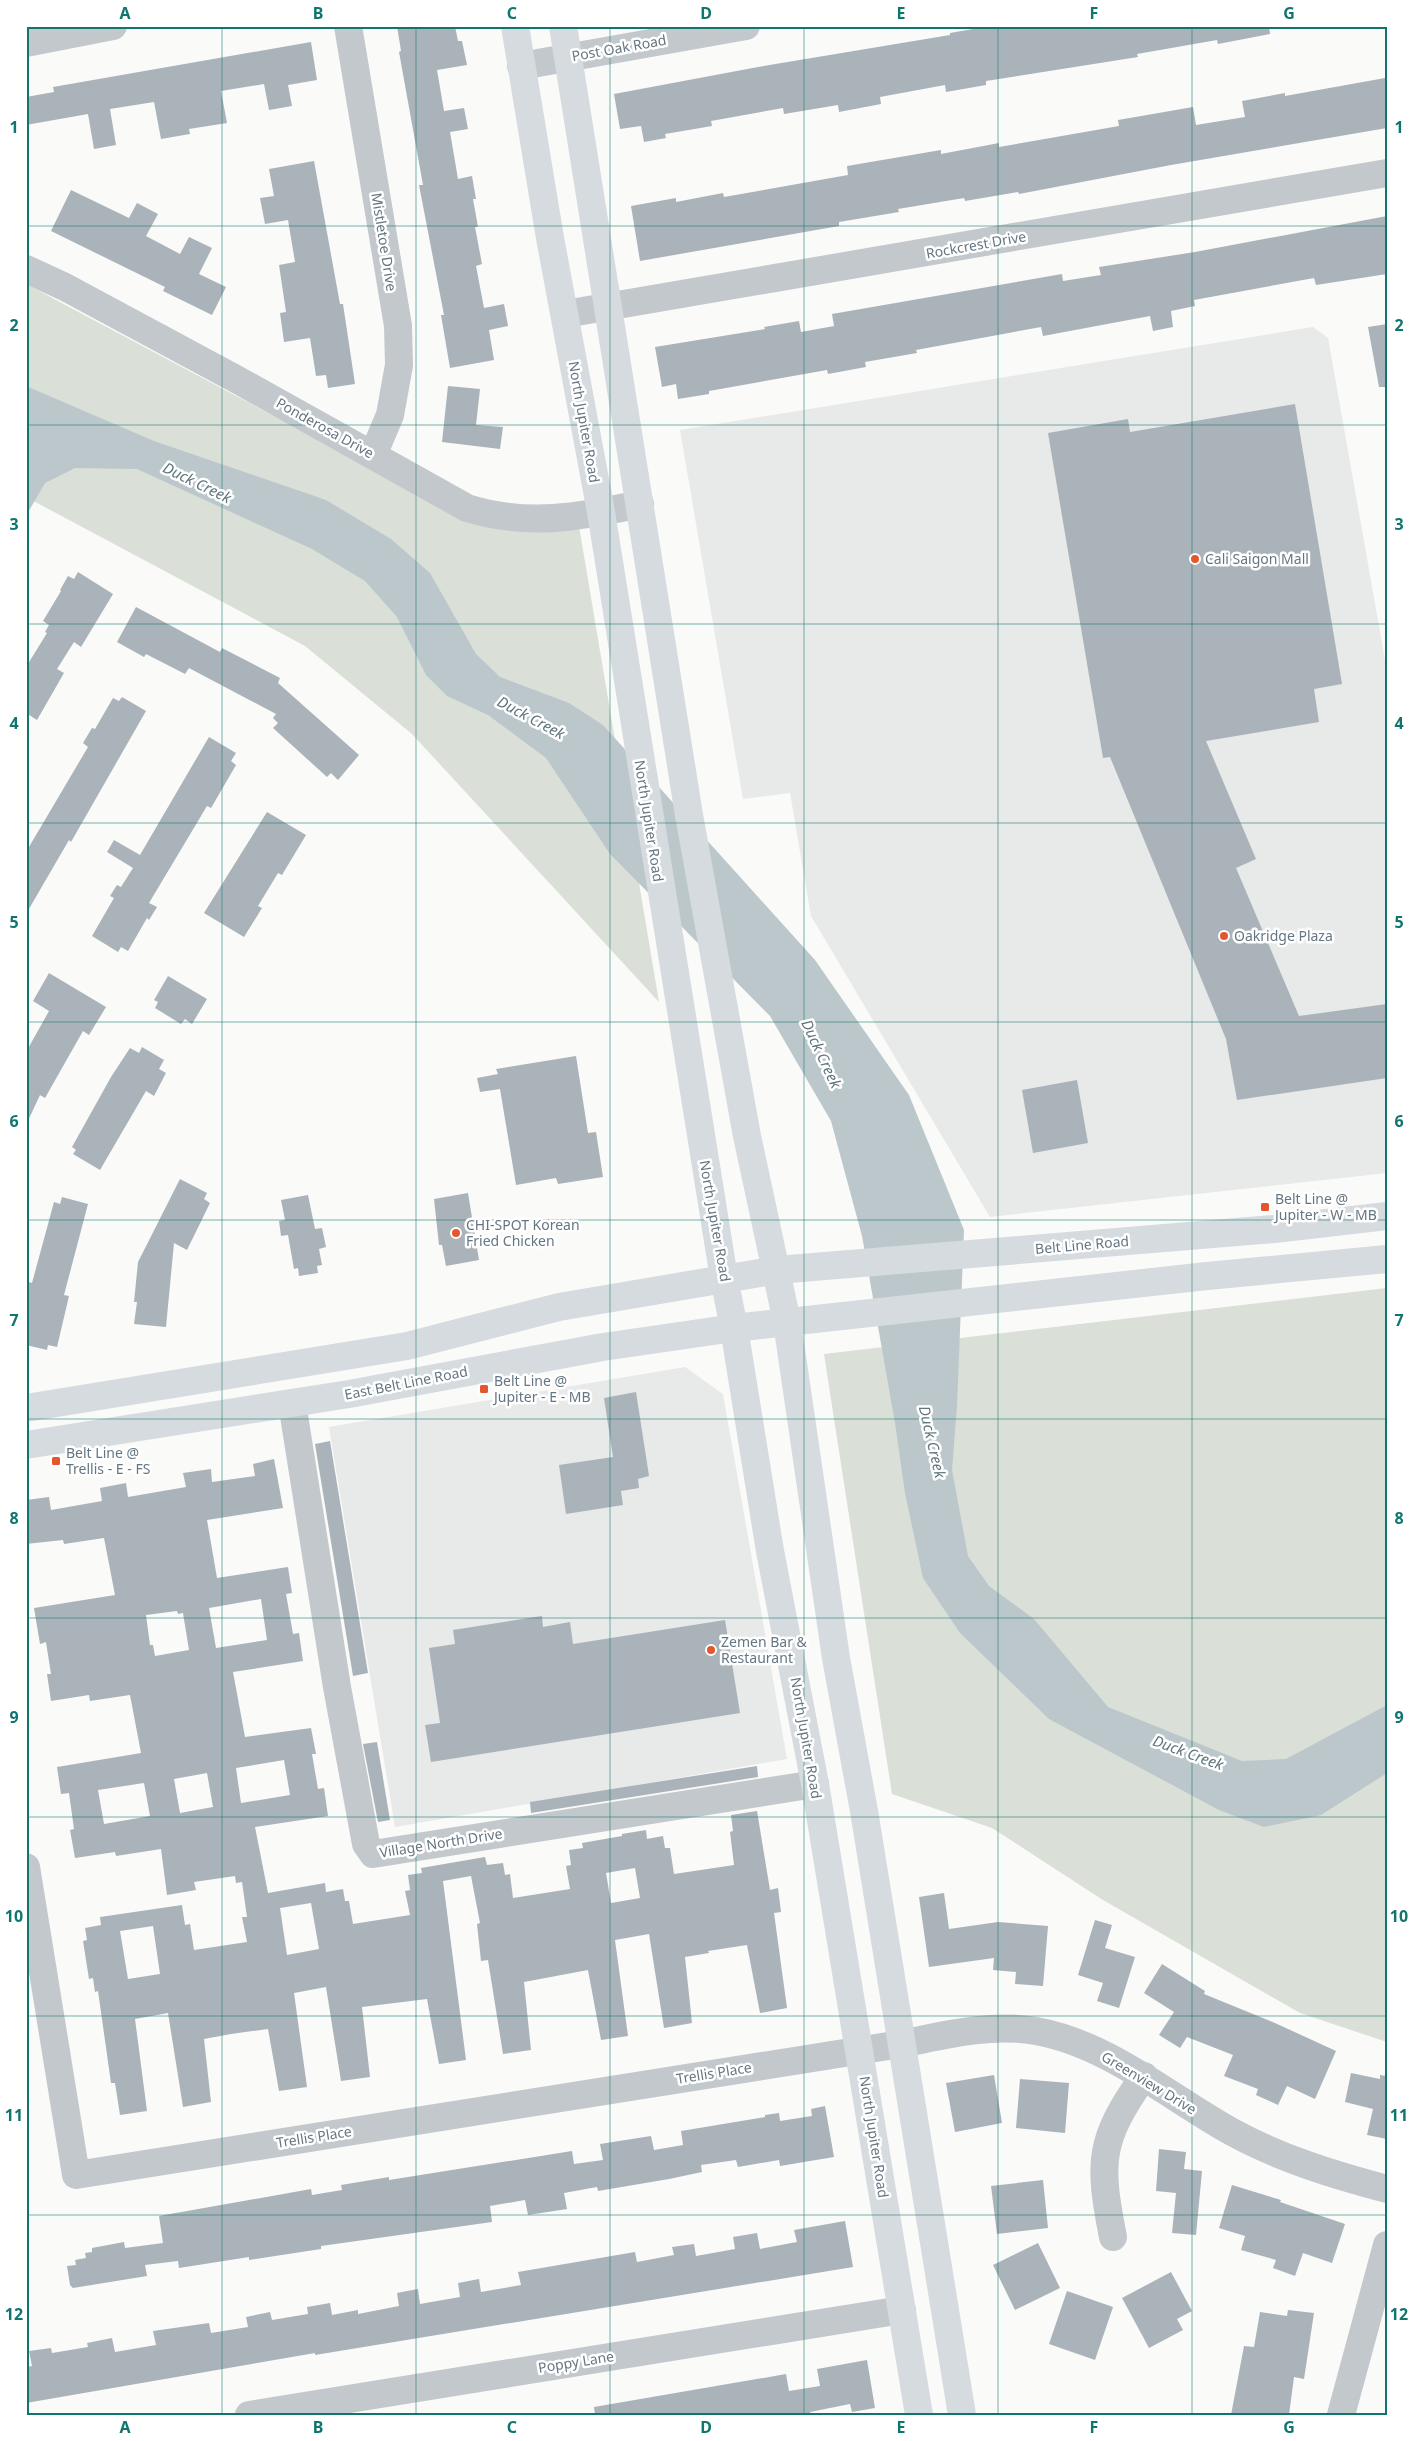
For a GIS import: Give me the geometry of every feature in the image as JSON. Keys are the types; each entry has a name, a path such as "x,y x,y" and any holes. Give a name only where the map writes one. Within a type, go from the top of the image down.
{"main road":[{"name":"North Jupiter Road","path":"515,26 601,512 724,1278 734,1328 770,1551 802,1712 860,2050 919,2415"},
{"path":"564,26 682,773 742,1112 787,1322 845,1706 962,2415"},
{"name":"Belt Line Road","path":"777,1270 1274,1229 1387,1216"},
{"path":"787,1322 1387,1259"},
{"path":"26,1408 407,1346 559,1307 777,1270"},
{"name":"East Belt Line Road","path":"26,1445 349,1394 603,1347 787,1322"},
{"path":"802,1712 845,1706"}],"street":[{"path":"26,43 112,26"},
{"name":"Mistletoe Drive","path":"348,26 398,326 399,365 390,415 373,454"},
{"name":"Post Oak Road","path":"521,66 746,26"},
{"name":"Rockcrest Drive","path":"565,314 1387,173"},
{"name":"Ponderosa Drive","path":"26,269 219,370 467,508 493,516 532,520 601,512 640,504"},
{"name":"Village North Drive","path":"292,1402 337,1687 366,1844 373,1854 814,1784"},
{"name":"Trellis Place","path":"26,1867 76,2175 860,2050"},
{"name":"Greenview Drive","path":"860,2050 950,2034 996,2030 1036,2031 1094,2049 1144,2076 1187,2106 1227,2129 1288,2158 1344,2178 1387,2188"},
{"path":"1113,2237 1106,2201 1103,2170 1105,2148 1113,2126 1144,2076"},
{"path":"1341,2415 1387,2245"},
{"name":"Poppy Lane","path":"249,2415 902,2310"}],"shaded area":[{"path":"26,284 465,518 579,526 659,1002 412,734 305,646 26,497"},
{"name":"Oakridge Plaza","path":"1313,327 1328,338 1387,671 1387,1173 990,1217 811,916 790,793 743,799 680,430"},
{"path":"1387,1288 1387,2042 1300,2013 1103,1900 992,1828 892,1794 824,1354"},
{"path":"685,1367 723,1394 787,1759 395,1827 329,1427"}],"water":[{"name":"Duck Creek","path":"26,386 154,441 326,500 391,539 430,573 476,654 500,677 569,703 603,725 815,960 909,1095 964,1230 957,1406 952,1470 968,1556 989,1586 1034,1619 1108,1707 1242,1761 1286,1759 1387,1705 1387,1773 1321,1815 1264,1827 1219,1810 1049,1719 960,1633 923,1578 905,1493 895,1423 862,1236 831,1121 770,1016 610,854 546,758 488,715 447,696 426,675 397,617 365,581 312,549 137,469 75,468 45,483 26,516"}],"building":[{"path":"397,26 455,26 458,41 462,41 467,65 437,70 444,111 464,108 468,129 450,132 458,179 472,176 476,199 473,199 478,227 475,227 482,264 476,266 484,308 504,304 508,326 489,330 494,360 450,368 441,315 444,315 419,185 423,185 399,52 401,51"},
{"path":"990,26 1269,26 1270,34 1218,44 1217,40 1137,54 1138,57 986,81 986,85 946,92 945,85 880,97 881,104 839,112 838,105 784,114 783,108 711,121 712,126 665,134 666,138 644,142 641,126 620,129 614,94 758,67 950,35 950,33"},
{"path":"311,42 317,80 288,85 292,106 269,110 264,84 221,91 227,123 189,129 190,134 161,139 154,102 110,109 116,145 94,149 88,114 26,125 26,97 54,92 53,87"},
{"path":"1385,78 1387,128 1171,165 1019,194 1018,192 965,201 964,198 898,209 899,212 839,222 839,226 640,261 631,206 676,198 676,202 723,193 724,197 848,175 847,166 941,150 941,154 999,143 999,147 1119,126 1118,120 1193,107 1196,125 1245,117 1242,101 1285,93 1285,96"},
{"path":"314,161 340,304 343,304 355,384 328,388 326,375 316,376 310,338 284,342 280,313 286,312 279,265 295,262 288,220 265,224 260,198 274,196 269,169"},
{"path":"71,190 129,218 137,203 158,214 146,236 180,254 189,237 212,248 199,274 226,287 212,315 163,291 165,287 51,231"},
{"path":"1387,216 1387,274 1316,285 1314,278 1194,300 1195,306 1171,311 1173,327 1153,331 1150,316 1043,336 1041,327 916,350 917,353 865,362 866,367 828,374 827,370 709,391 709,394 678,399 676,384 662,387 655,347 765,329 764,327 799,321 801,332 834,326 832,314 1062,274 1063,281 1101,275 1099,267 1195,252"},
{"path":"1387,324 1387,387 1379,387 1368,327"},
{"path":"448,386 480,389 476,425 503,427 500,449 442,442"},
{"name":"Cali Saigon Mall","path":"1295,404 1342,684 1314,689 1319,722 1206,741 1256,859 1236,868 1299,1016 1387,1004 1387,1078 1237,1100 1226,1039 1110,757 1103,758 1048,433 1128,419 1130,432"},
{"path":"78,572 113,594 81,647 74,642 57,669 64,673 37,720 26,713 26,667 47,633 45,632 49,625 43,621 68,576 74,579"},
{"path":"136,607 220,652 222,648 280,678 278,683 359,755 338,780 331,773 327,777 273,728 278,723 273,718 276,714 189,668 185,674 146,654 144,657 117,642"},
{"path":"122,697 146,711 71,842 69,840 26,914 26,852 88,747 83,743 92,728 95,729 113,698 119,701"},
{"path":"209,737 236,753 231,761 236,765 211,808 207,806 149,903 157,907 149,920 147,918 128,951 121,947 118,952 92,936 114,898 110,896 117,885 121,887 133,868 107,852 114,840 140,855"},
{"path":"267,812 306,835 282,875 278,873 258,906 262,908 244,937 204,913"},
{"path":"49,973 106,1007 89,1035 83,1031 45,1098 40,1095 26,1125 26,1052 49,1011 33,1001"},
{"path":"168,976 207,999 192,1024 185,1019 181,1024 155,1008 158,1002 154,1000"},
{"path":"142,1047 164,1060 159,1069 166,1073 154,1096 146,1091 100,1170 73,1154 76,1150 72,1147 111,1077 130,1048 139,1053"},
{"path":"576,1056 588,1133 596,1132 603,1177 558,1184 556,1178 516,1185 500,1089 480,1092 477,1078 498,1074 496,1069"},
{"path":"1077,1080 1088,1143 1033,1153 1022,1090"},
{"path":"180,1179 207,1193 204,1199 210,1203 187,1250 174,1243 166,1327 134,1324 137,1302 134,1302 138,1262"},
{"name":"CHI-SPOT Korean Fried Chicken","path":"468,1193 479,1260 446,1266 442,1245 439,1245 434,1199"},
{"path":"308,1195 315,1229 322,1228 326,1247 319,1249 322,1265 317,1266 318,1273 299,1276 298,1268 294,1269 288,1235 281,1236 279,1221 285,1220 281,1200"},
{"path":"62,1197 88,1204 64,1295 69,1296 57,1347 48,1345 47,1350 26,1345 26,1281 32,1283 54,1202 60,1204"},
{"path":"636,1392 649,1476 638,1479 639,1488 621,1491 623,1505 566,1514 559,1465 613,1457 604,1398"},
{"path":"330,1441 368,1673 353,1676 315,1444"},
{"path":"274,1459 283,1508 207,1520 217,1578 288,1567 292,1593 286,1594 293,1634 299,1633 303,1661 233,1672 245,1737 311,1728 316,1754 312,1754 318,1789 324,1788 328,1816 255,1827 268,1893 325,1883 326,1892 343,1889 345,1901 349,1901 353,1924 410,1915 405,1891 410,1890 408,1875 422,1873 421,1868 485,1857 487,1865 503,1863 505,1875 510,1874 513,1898 570,1889 566,1866 571,1865 569,1850 583,1848 582,1843 646,1830 647,1839 663,1836 665,1848 670,1848 674,1874 734,1865 730,1832 733,1831 731,1815 757,1811 770,1890 778,1888 781,1912 774,1913 787,2008 760,2013 747,1945 708,1951 709,1953 685,1957 692,2023 664,2028 649,1934 615,1940 628,2036 601,2040 588,1970 524,1982 531,2050 503,2054 488,1960 481,1961 477,1924 480,1923 471,1876 443,1881 466,2060 439,2064 427,1999 362,2007 370,2077 341,2081 326,1987 294,1993 307,2087 279,2091 268,2029 231,2034 204,2039 211,2102 183,2107 168,2013 135,2019 147,2111 120,2115 115,2083 111,2083 98,1991 95,1992 93,1978 89,1979 83,1941 87,1940 85,1928 101,1925 100,1917 182,1905 185,1925 190,1924 194,1950 247,1942 242,1917 247,1917 242,1882 236,1883 235,1876 194,1882 196,1890 167,1895 161,1849 116,1856 115,1852 75,1858 70,1830 74,1829 69,1793 61,1794 57,1767 141,1753 130,1695 90,1701 89,1695 51,1701 47,1674 51,1674 46,1642 40,1644 34,1608 115,1595 104,1538 64,1544 63,1540 26,1544 26,1500 49,1497 51,1510 102,1501 100,1488 126,1483 128,1497 186,1487 183,1473 211,1469 212,1482 255,1476 253,1464","holes":["261,1599 267,1640 216,1648 209,1608","177,1611 178,1614 183,1613 189,1650 155,1656 153,1645 150,1645 146,1615","284,1760 290,1795 241,1803 236,1768","207,1773 213,1807 180,1813 174,1779","144,1783 150,1816 104,1824 98,1790","635,1868 640,1898 611,1903 606,1873","311,1903 319,1949 287,1955 280,1908","153,1926 160,1974 128,1979 120,1931"]},
{"path":"542,1616 543,1627 570,1622 573,1644 725,1620 740,1713 431,1762 425,1725 440,1723 429,1648 455,1644 453,1630"},
{"path":"377,1742 390,1820 378,1822 363,1744"},
{"path":"757,1766 758,1777 531,1813 530,1802"},
{"path":"944,1893 949,1929 998,1922 1048,1926 1043,1986 1015,1984 1016,1972 993,1970 994,1958 929,1967 919,1897"},
{"path":"1095,1920 1112,1925 1105,1948 1135,1957 1119,2008 1097,2001 1103,1983 1078,1975"},
{"path":"1162,1964 1205,1991 1204,1994 1275,2023 1336,2051 1315,2099 1287,2086 1278,2105 1256,2095 1258,2089 1224,2076 1233,2055 1187,2037 1180,2048 1159,2035 1174,2012 1144,1993"},
{"path":"1351,2073 1380,2079 1380,2075 1387,2076 1387,2139 1367,2135 1373,2109 1345,2102"},
{"path":"994,2075 1002,2123 955,2132 946,2083"},
{"path":"1020,2079 1069,2083 1065,2133 1016,2128"},
{"path":"825,2106 834,2157 780,2166 779,2160 738,2167 736,2160 701,2165 702,2172 669,2179 598,2191 597,2187 564,2193 567,2209 528,2215 525,2200 490,2206 492,2222 321,2246 321,2249 249,2260 249,2257 179,2268 178,2261 145,2265 147,2276 73,2288 70,2285 67,2266 76,2265 75,2260 86,2258 85,2253 92,2252 92,2248 124,2242 125,2248 163,2243 159,2216 311,2189 312,2195 342,2190 341,2185 389,2177 389,2180 572,2151 574,2164 603,2160 600,2144 651,2136 654,2150 683,2145 681,2131 779,2113 780,2121 812,2116 811,2109"},
{"path":"1159,2149 1186,2152 1184,2169 1202,2171 1196,2235 1172,2233 1176,2193 1156,2191"},
{"path":"1043,2180 1048,2228 997,2234 991,2186"},
{"path":"1232,2185 1281,2200 1280,2202 1345,2224 1332,2263 1303,2253 1295,2276 1273,2268 1276,2260 1241,2250 1245,2236 1219,2228"},
{"path":"845,2221 853,2267 315,2355 315,2353 26,2403 26,2367 32,2366 29,2351 51,2348 52,2353 88,2347 87,2343 112,2338 115,2352 156,2345 153,2331 209,2323 211,2333 248,2327 246,2317 270,2312 272,2320 308,2314 307,2307 330,2303 332,2315 358,2310 358,2314 399,2306 397,2293 418,2289 420,2304 460,2297 458,2283 479,2279 481,2292 521,2285 518,2272 635,2252 637,2262 674,2255 672,2247 694,2244 696,2256 735,2249 733,2237 757,2233 760,2249 797,2242 794,2230"},
{"path":"1038,2243 1060,2288 1015,2310 993,2265"},
{"path":"1171,2272 1192,2311 1177,2319 1183,2330 1149,2348 1122,2298"},
{"path":"1067,2291 1113,2307 1095,2360 1049,2344"},
{"path":"1288,2310 1314,2313 1304,2379 1294,2377 1289,2415 1231,2415 1244,2346 1254,2347 1260,2312 1287,2316"},
{"path":"867,2360 875,2408 852,2412 850,2404 810,2412 811,2415 595,2415 594,2407 786,2374 789,2391 820,2386 817,2369"}],"place":[{"name":"Cali Saigon Mall","path":"1195,559"},
{"name":"Oakridge Plaza","path":"1224,936"},
{"name":"Belt Line @ Jupiter - W - MB","path":"1265,1207"},
{"name":"CHI-SPOT Korean Fried Chicken","path":"456,1233"},
{"name":"Belt Line @ Jupiter - E - MB","path":"484,1389"},
{"name":"Belt Line @ Trellis - E - FS","path":"56,1461"},
{"name":"Zemen Bar & Restaurant","path":"711,1650"}]}
